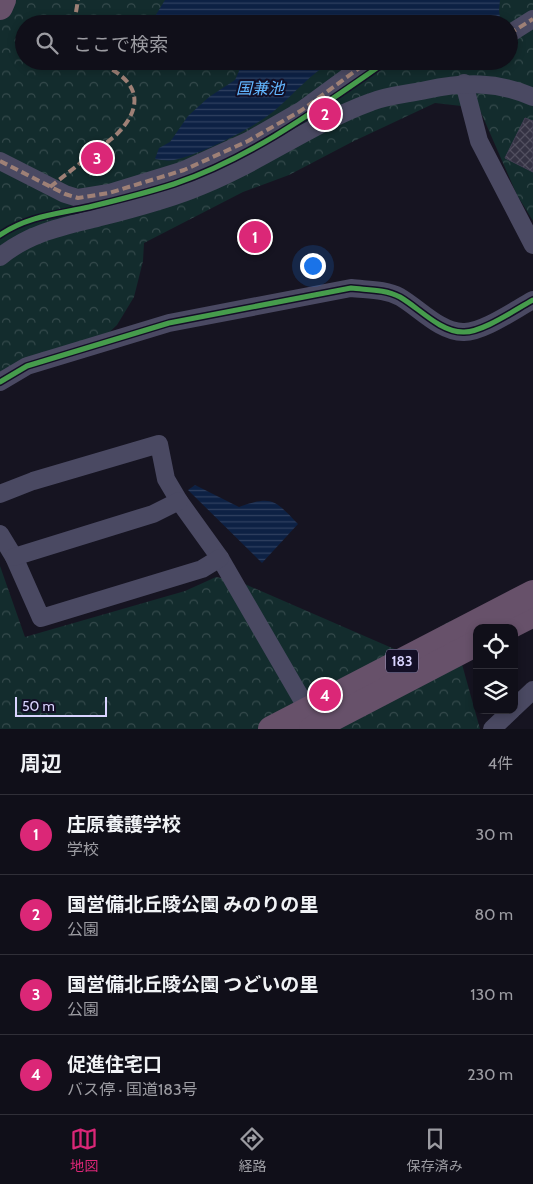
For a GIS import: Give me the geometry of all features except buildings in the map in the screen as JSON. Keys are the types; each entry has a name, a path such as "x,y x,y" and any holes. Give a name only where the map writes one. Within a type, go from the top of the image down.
{"highway":[{"path":"0,7 4,0"},
{"name":"183","path":"310,720 533,593"},
{"path":"514,624 533,614"},
{"name":"183","path":"271,729 310,720 473,645"}],"street":[{"path":"518,28 533,19"},
{"path":"0,161 50,187 78,198 118,191 184,170 248,141 302,110 357,70"},
{"path":"464,83 480,141 533,245"},
{"path":"0,257 27,238 47,230 145,205 192,190 255,162 336,117 372,101 464,83 494,84 533,97"},
{"path":"0,382 27,366 169,324 351,288 379,290 398,297 448,329 464,332 478,328 533,300"},
{"path":"0,494 33,480 159,444 166,479 179,501 220,558 310,720"},
{"path":"14,557 153,514 179,501"},
{"path":"0,534 14,557 41,618 202,568 220,558"},
{"path":"518,704 533,690"},
{"path":"492,729 508,714"}],"green space":[{"path":"0,0 533,0 533,221 517,195 479,108 435,103 352,142 289,175 243,192 144,243 143,261 134,297 117,325 101,340 0,381"},
{"path":"0,566 25,637 185,591 216,577 240,582 399,651 450,621 473,704 473,714 476,714 480,729 0,729"}],"water":[{"path":"165,0 500,0 500,15 156,15"},
{"name":"国兼池","path":"320,70 274,111 240,133 212,147 185,157 172,160 155,159 159,148 170,142 188,116 209,97 235,80 239,71"},
{"path":"195,485 239,507 259,501 272,502 284,510 298,524 262,563 188,490"}],"marked path":[{"path":"76,15 78,0"},
{"path":"518,28 533,19"},
{"path":"50,187 115,136 126,124 132,112 133,91 128,82 112,70"},
{"path":"0,161 65,194 78,198 109,193 184,170 248,141 302,110 357,70"}],"cycle path":[{"path":"0,235 32,220 142,193 203,173 258,146 285,130 374,70"},
{"path":"0,382 27,366 169,323 351,288 394,294 438,324 454,331 463,332 480,329 489,325 533,300"}],"place":[{"name":"国営備北丘陵公園 みのりの里","path":"325,114"},
{"name":"国営備北丘陵公園 つどいの里","path":"97,158"},
{"name":"庄原養護学校","path":"255,237"},
{"name":"促進住宅口","path":"325,695"}]}
